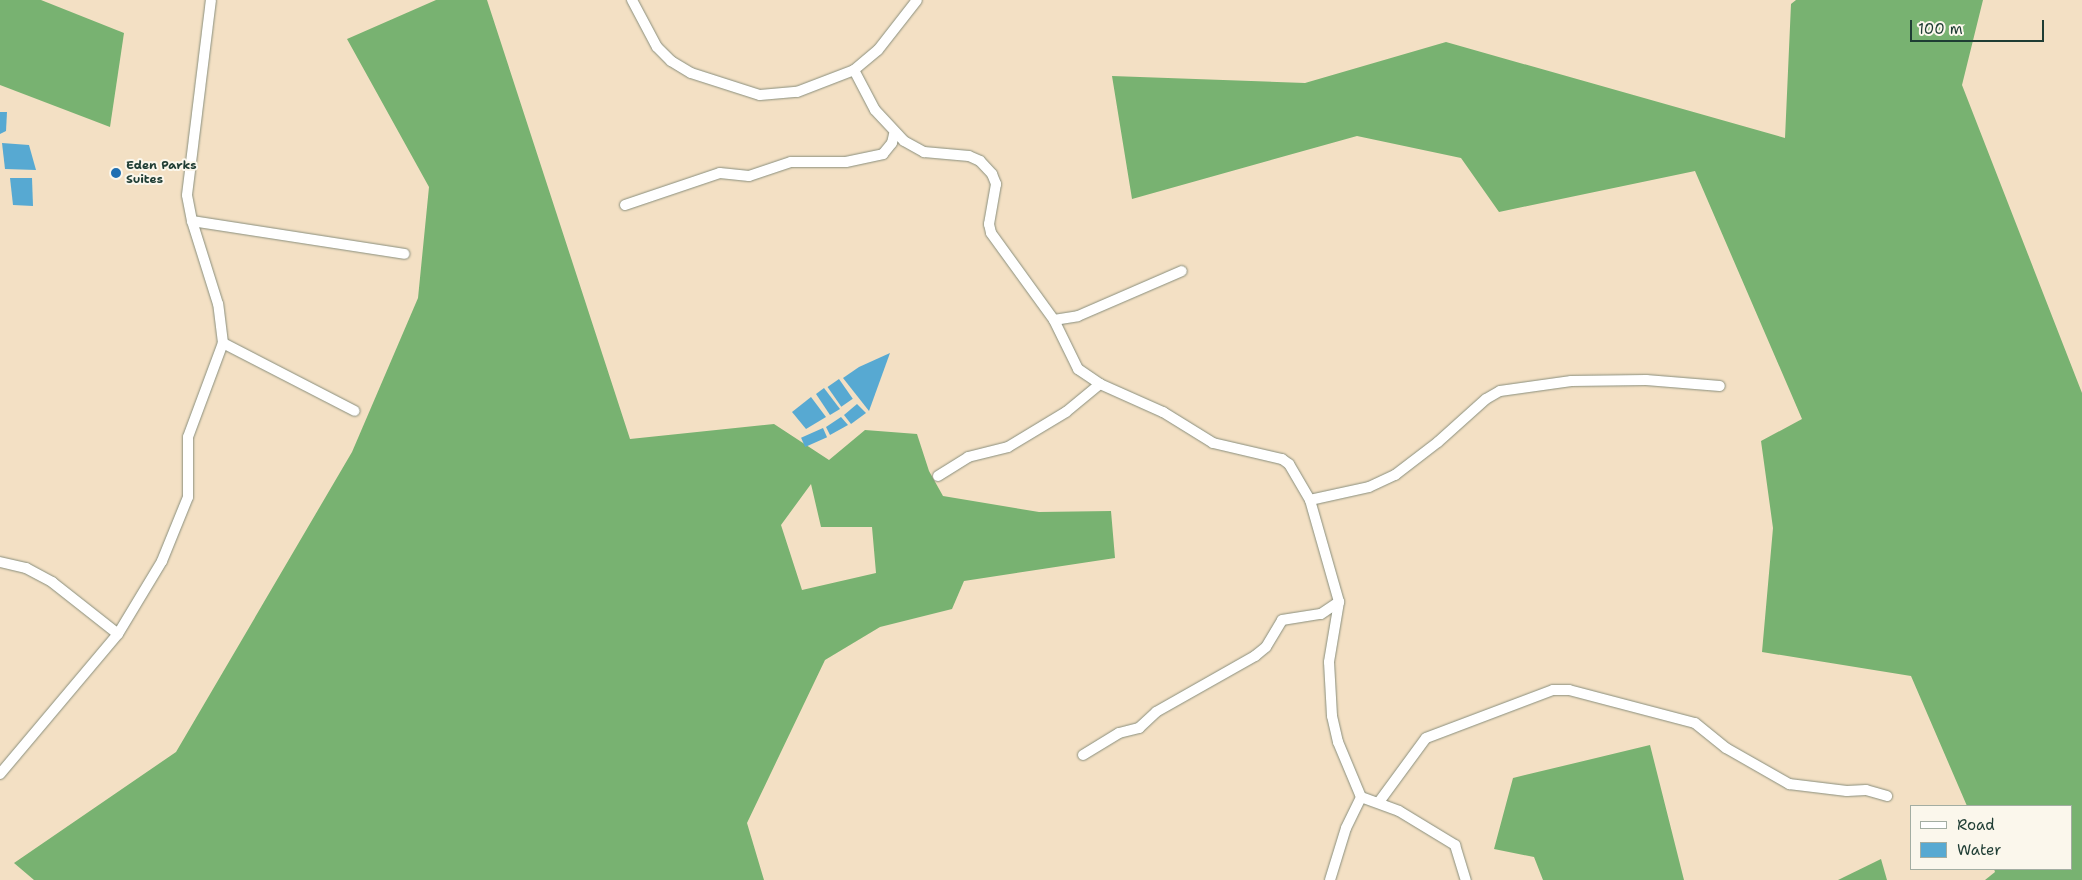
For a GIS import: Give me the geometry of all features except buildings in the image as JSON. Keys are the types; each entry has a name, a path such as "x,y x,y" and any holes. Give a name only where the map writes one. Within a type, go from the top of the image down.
{"street":[{"path":"0,774 118,634 162,561 188,497 188,437 223,343 218,304 192,221 187,195 190,158 211,0"},
{"path":"632,0 653,41 672,61 691,73 760,95 798,92 854,70 878,50 917,0"},
{"path":"854,70 875,110 894,134 924,152 969,156 980,161 992,174 996,184 989,224 991,233 1054,320 1078,369 1100,384 1163,412 1213,443 1282,459 1289,464 1310,500 1339,602 1329,662 1331,708 1338,742 1361,797 1346,828 1330,880"},
{"path":"625,205 720,173 750,176 792,162 846,162 883,154 894,134"},
{"path":"192,221 404,254"},
{"path":"1054,320 1078,316 1182,271"},
{"path":"223,343 355,411"},
{"path":"1310,500 1369,487 1395,475 1438,442 1486,398 1500,391 1570,381 1646,380 1720,386"},
{"path":"938,476 968,457 1008,447 1066,412 1100,384"},
{"path":"0,562 26,568 52,582 118,634"},
{"path":"1082,755 1119,733 1139,728 1156,712 1255,656 1266,647 1282,620 1321,614 1339,602"},
{"path":"1379,802 1420,744 1436,731 1553,690 1568,690 1695,723 1726,748 1789,784 1848,791 1866,790 1887,796"},
{"path":"1361,797 1379,802 1455,845 1466,880"}],"green space":[{"path":"0,0 41,0 124,33 110,127 0,85"},
{"path":"436,0 487,0 630,439 774,424 829,460 865,430 917,434 929,471 943,496 1039,512 1111,511 1115,558 964,581 952,609 880,627 825,660 747,823 764,880 34,880 14,863 176,752 352,452 418,298 429,187 347,39","holes":["811,484 821,527 872,527 876,573 802,590 781,525"]},
{"path":"1796,0 1983,0 1962,85 2082,393 2082,880 1985,880 1995,872 1994,870 2072,870 2072,805 1967,805 1911,676 1762,652 1773,528 1761,441 1802,419 1695,171 1499,212 1461,158 1357,136 1132,199 1112,76 1305,83 1446,42 1785,138 1791,4"},
{"path":"1650,745 1684,880 1543,880 1534,857 1494,849 1513,778"},
{"path":"1881,859 1887,880 1838,880"}],"water":[{"path":"0,112 7,112 6,131 0,134"},
{"path":"2,143 29,145 36,170 5,169"},
{"path":"10,178 32,178 33,206 13,205"},
{"path":"890,353 869,411 843,378 859,367"},
{"path":"839,379 853,399 841,407 828,387"},
{"path":"824,388 840,409 830,415 816,394"},
{"path":"811,397 826,417 806,429 792,412"},
{"path":"857,404 866,413 851,424 844,415"},
{"path":"841,417 848,425 830,435 826,427"},
{"path":"823,428 827,437 805,447 801,438"}],"place":[{"name":"Eden Parks Suites","path":"116,173"}]}
